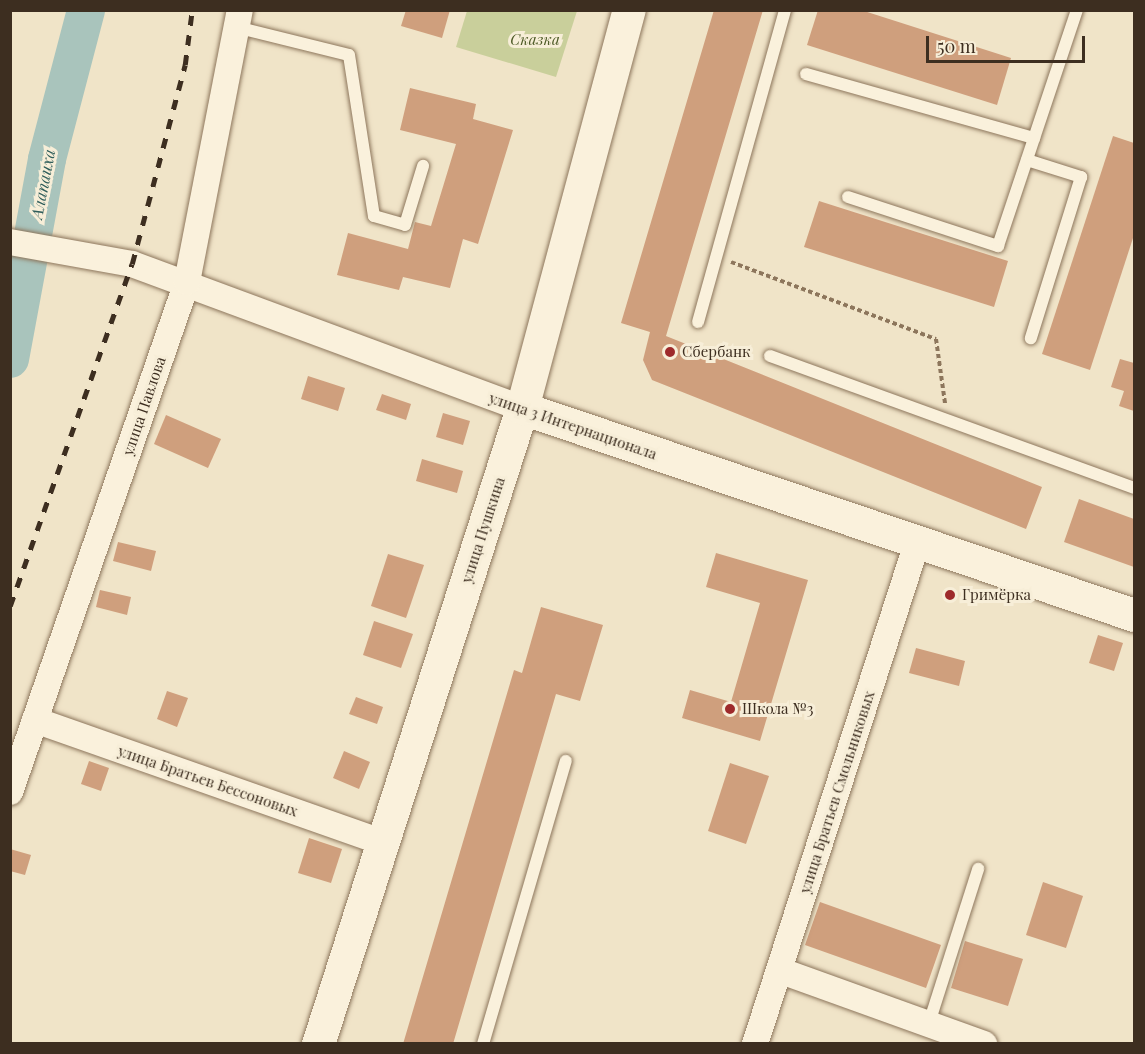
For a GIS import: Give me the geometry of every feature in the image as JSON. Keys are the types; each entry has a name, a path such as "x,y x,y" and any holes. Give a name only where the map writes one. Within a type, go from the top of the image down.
{"street":[{"name":"улица Пушкина","path":"318,1044 522,408 629,10"},
{"name":"улица Павлова","path":"10,792 187,282 238,19"},
{"name":"улица 3 Интернационала","path":"10,242 88,256 187,282 522,408 918,540 1134,615"},
{"name":"улица Братьев Смольниковых","path":"755,1044 781,971 918,540"},
{"name":"улица Братьев Бессоновых","path":"35,720 382,842"},
{"path":"781,971 984,1044"}],"lane":[{"path":"698,322 785,10"},
{"path":"848,197 998,246 1077,10"},
{"path":"238,19 349,55 374,216 405,225 423,166"},
{"path":"807,74 1034,138"},
{"path":"1027,160 1081,177 1031,338"},
{"path":"770,356 1134,488"},
{"path":"483,1044 566,761"},
{"path":"929,1023 978,869"}],"path":[{"path":"717,255 936,339 947,421"}],"green space":[{"name":"Сказка","path":"467,11 577,11 556,77 456,47"}],"building":[{"path":"406,10 450,10 442,38 401,26"},
{"path":"714,10 763,10 666,336 1042,487 1026,529 652,380 643,360 650,332 621,323"},
{"path":"818,10 861,10 1011,58 997,105 807,45"},
{"path":"410,88 476,104 473,119 513,130 478,244 463,239 450,288 403,277 399,290 337,275 348,233 408,249 415,222 431,226 456,144 400,130"},
{"path":"1113,136 1134,143 1134,235 1090,370 1042,354"},
{"path":"819,201 1008,261 994,307 804,247"},
{"path":"1120,359 1134,363 1134,411 1119,406 1124,391 1111,387"},
{"path":"308,376 345,388 338,411 301,399"},
{"path":"382,394 411,404 406,420 376,410"},
{"path":"443,413 470,421 463,445 436,437"},
{"path":"166,415 221,439 208,468 154,444"},
{"path":"422,459 463,471 457,493 416,481"},
{"path":"1079,499 1134,519 1134,567 1064,542"},
{"path":"118,542 156,551 151,571 113,561"},
{"path":"716,553 808,580 760,741 682,718 690,690 731,702 760,603 706,587"},
{"path":"388,554 424,565 406,618 371,606"},
{"path":"100,590 131,597 127,615 96,607"},
{"path":"541,607 603,625 580,701 556,694 453,1044 403,1044 514,670 522,673"},
{"path":"374,621 413,634 401,668 363,655"},
{"path":"1098,635 1123,643 1114,671 1089,663"},
{"path":"916,648 965,661 959,686 909,673"},
{"path":"167,691 188,698 177,727 157,719"},
{"path":"356,697 383,707 377,724 349,714"},
{"path":"344,751 370,762 359,789 333,778"},
{"path":"89,761 109,768 101,791 81,784"},
{"path":"730,763 769,776 746,844 708,831"},
{"path":"309,838 342,849 331,883 298,873"},
{"path":"10,849 31,855 25,875 10,871"},
{"path":"1043,882 1083,896 1066,948 1026,935"},
{"path":"820,902 941,945 926,988 805,945"},
{"path":"965,941 1023,959 1008,1006 951,988"}],"waterway":[{"name":"Алапаиха","path":"10,359 47,159 86,10"}],"railway":[{"path":"10,606 132,264 185,65 192,10"}],"place":[{"name":"Сбербанк","path":"670,352"},
{"name":"Гримёрка","path":"950,595"},
{"name":"Школа №3","path":"730,709"}]}
